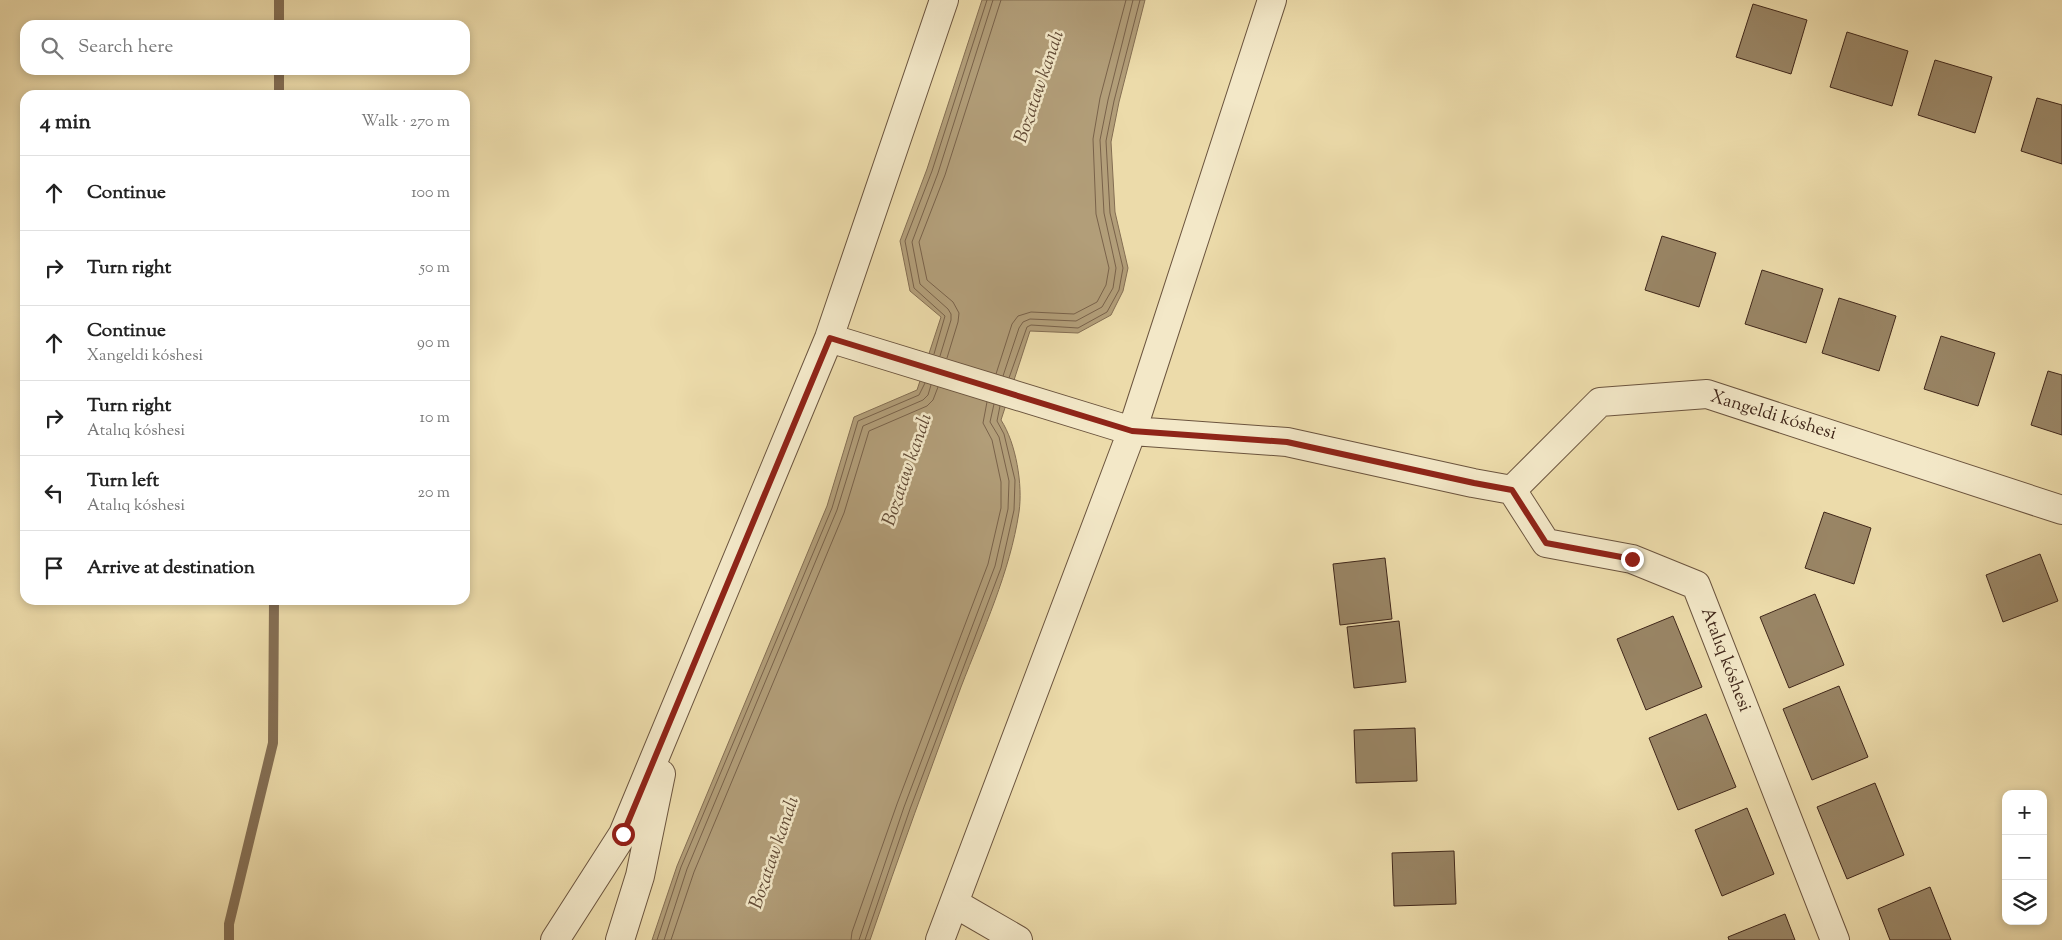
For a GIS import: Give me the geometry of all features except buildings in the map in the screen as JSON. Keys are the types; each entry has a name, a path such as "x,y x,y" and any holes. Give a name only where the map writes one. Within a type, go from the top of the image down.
{"street":[{"path":"554,940 623,834 830,338 944,0"},
{"path":"940,940 1132,431 1272,0"},
{"path":"830,338 1132,431 1287,442 1512,490"},
{"name":"Xangeldi kóshesi","path":"1512,490 1600,402 1707,394 2059,515"},
{"name":"Atalıq kóshesi","path":"1512,490 1546,543 1632,559 1696,585 1834,940"},
{"path":"620,940 640,876 673,714"},
{"path":"954,903 1018,940"}],"water":[{"name":"Bozataw kanalı","path":"982,0 1145,0 1119,102 1111,142 1115,212 1128,268 1123,291 1111,315 1078,333 1030,331 1001,420 1011,440 1017,464 1020,489 1019,512 1009,557 995,601 961,687 870,940 652,940 677,866 827,506 854,417 917,390 941,317 910,291 900,241 927,169"}],"waterway":[{"path":"279,0 279,20"},
{"path":"279,75 279,90"},
{"path":"229,940 229,924 273,743 274,605"}],"route":[{"path":"623,834 830,338 1132,431 1287,442 1512,490 1546,543 1632,559"}]}
